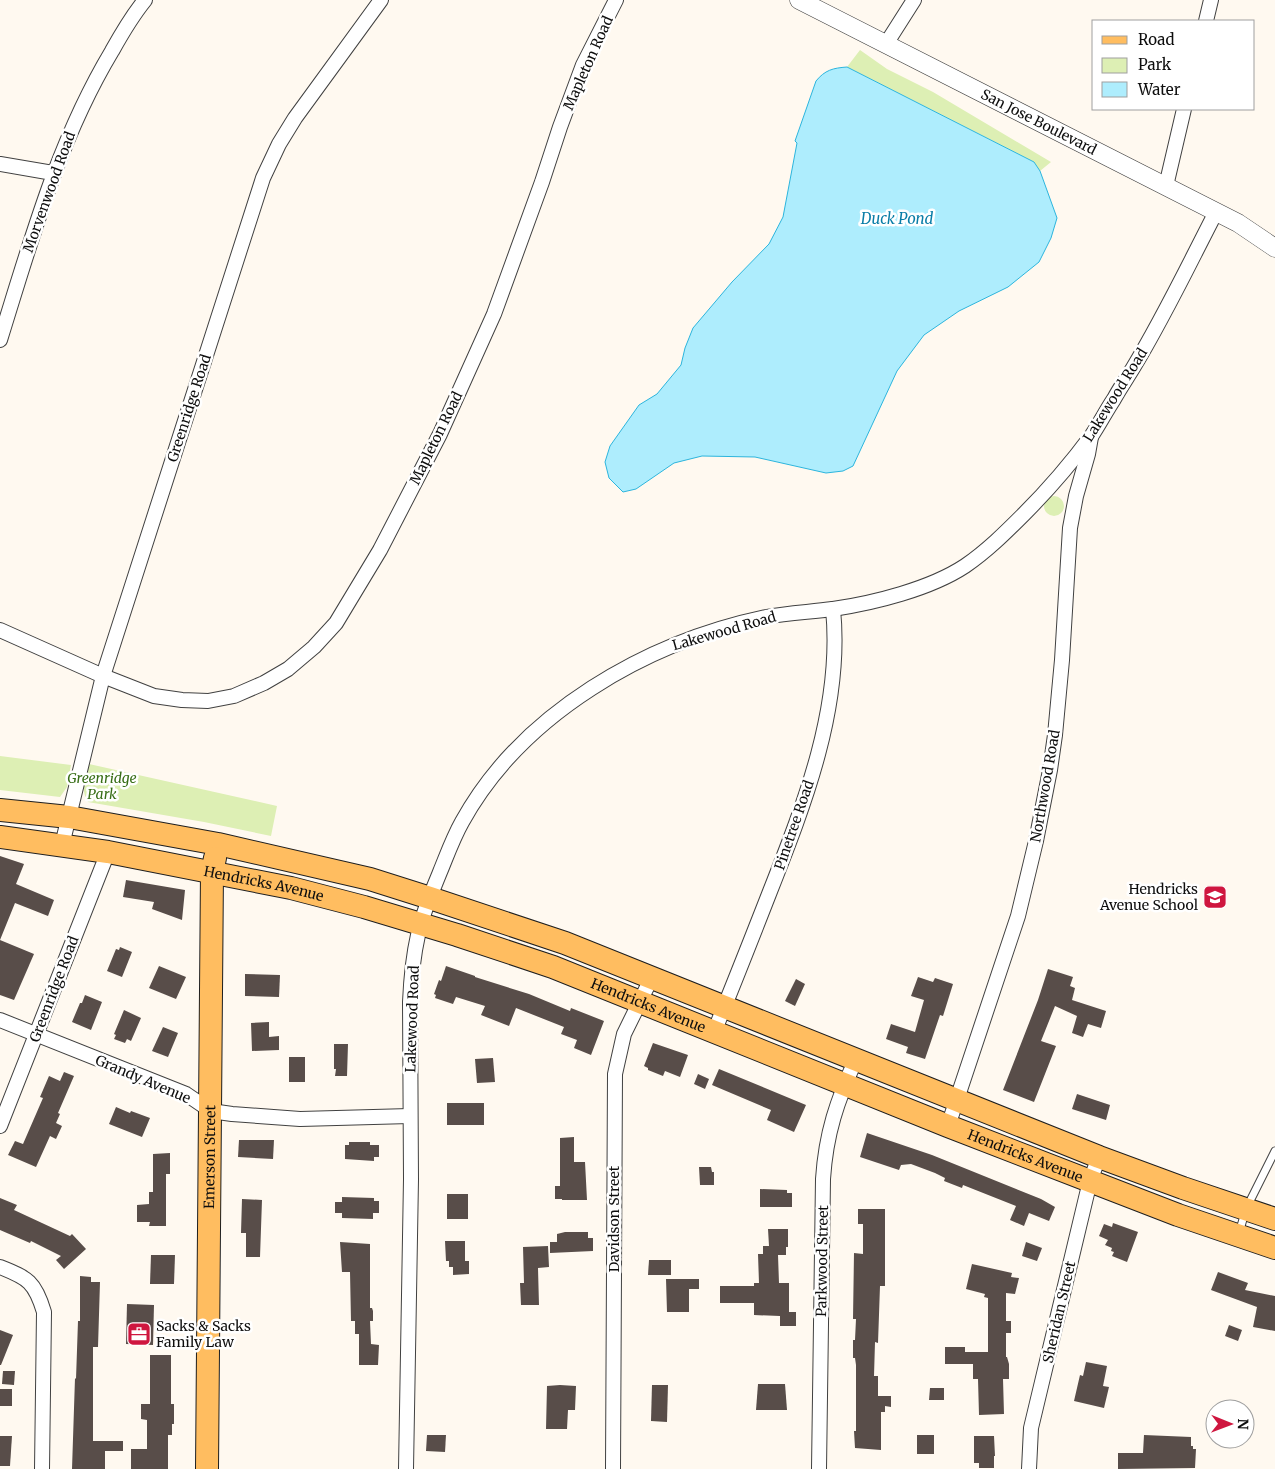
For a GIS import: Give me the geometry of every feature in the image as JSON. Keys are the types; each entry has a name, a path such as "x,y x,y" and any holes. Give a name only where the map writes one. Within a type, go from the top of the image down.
{"main road":[{"name":"Hendricks Avenue","path":"0,810 69,817 210,843 370,880 430,898 565,942 1099,1157 1275,1219"},
{"name":"Hendricks Avenue","path":"0,837 108,852 291,888 420,924 553,968 640,1001 948,1126 1090,1181 1275,1248"},
{"path":"108,852 123,842 134,840 164,844 210,843"},
{"name":"Emerson Street","path":"207,1469 207,1276 211,1111 212,872 210,843"}],"street":[{"name":"Morvenwood Road","path":"0,340 53,173 92,85 134,13 145,0"},
{"name":"Greenridge Road","path":"62,845 103,676 263,178 279,144 295,118 381,0"},
{"name":"Mapleton Road","path":"0,630 103,676 154,696 182,700 208,701 234,696 264,683 288,668 314,647 336,623 380,550 440,434 494,314 584,65 616,0"},
{"name":"San Jose Boulevard","path":"799,0 1238,222 1275,248"},
{"path":"886,44 914,0"},
{"path":"1206,20 1211,0"},
{"path":"1166,186 1184,110"},
{"path":"0,164 53,173"},
{"name":"Lakewood Road","path":"406,1469 411,1179 410,1002 412,977 420,924 455,834 475,800 492,776 532,733 570,703 642,660 694,637 764,617 865,603 921,587 962,568 982,554 1035,503 1091,437 1133,368 1216,212"},
{"name":"Northwood Road","path":"948,1126 1018,916 1036,841 1055,735 1065,622 1070,528 1091,437"},
{"name":"Pinetree Road","path":"714,1032 789,843 822,742 836,636 832,609"},
{"name":"Greenridge Road","path":"0,1126 108,852"},
{"name":"Davidson Street","path":"613,1469 616,1074 624,1034 652,976"},
{"name":"Grandy Avenue","path":"0,1020 186,1094 211,1111 300,1119 410,1116"},
{"name":"Parkwood Street","path":"819,1469 825,1149 837,1104 856,1059"},
{"name":"Sheridan Street","path":"1028,1469 1031,1428 1090,1181 1099,1157"},
{"path":"0,1267 22,1276 33,1286 39,1295 44,1312 42,1469"}],"lane":[{"path":"1238,1236 1246,1210 1275,1151"}],"green space":[{"path":"860,50 887,69 933,92 1051,162 1040,171 1034,162 847,67"},
{"path":"1050,496 1058,496 1064,502 1064,510 1058,516 1050,516 1044,510 1044,502"},
{"path":"0,756 71,765 67,787 60,797 0,790"},
{"name":"Greenridge Park","path":"89,764 277,806 271,836 204,822 88,802 84,788"}],"water":[{"name":"Duck Pond","path":"847,67 1034,162 1040,171 1057,218 1051,238 1039,262 1008,287 959,311 924,335 897,371 853,466 843,471 826,473 755,457 702,456 674,463 636,489 623,492 609,478 605,462 610,446 639,405 657,394 681,365 693,328 732,282 769,244 783,217 797,143 795,141 816,81 830,70"}],"building":[{"path":"0,856 24,864 16,884 54,900 48,916 15,903 0,940"},
{"path":"126,880 185,890 182,920 152,909 154,902 123,897"},
{"path":"0,940 34,954 14,1000 0,995"},
{"path":"120,947 132,952 122,977 107,971 116,949 119,950"},
{"path":"159,966 186,977 176,999 149,988"},
{"path":"446,966 529,994 570,1011 571,1008 604,1021 591,1055 574,1048 577,1040 561,1034 564,1027 516,1008 509,1026 481,1015 485,1006 456,997 453,1004 435,998 436,995 434,994"},
{"path":"1048,969 1073,977 1070,986 1075,988 1072,1000 1106,1011 1101,1028 1088,1024 1083,1037 1072,1033 1077,1016 1055,1006 1041,1041 1056,1046 1034,1102 1003,1090"},
{"path":"245,974 280,975 279,997 245,996"},
{"path":"918,977 933,982 935,978 953,984 943,1016 940,1015 925,1059 906,1053 908,1047 886,1039 891,1024 915,1032 924,1000 911,996"},
{"path":"796,979 805,984 795,1006 785,1001"},
{"path":"85,995 102,1002 91,1030 72,1022"},
{"path":"124,1010 141,1018 131,1041 127,1039 125,1043 114,1039 116,1035 114,1034"},
{"path":"269,1022 269,1037 279,1036 279,1050 252,1051 251,1023"},
{"path":"163,1027 178,1033 168,1057 152,1051"},
{"path":"653,1043 688,1055 680,1077 665,1071 663,1076 648,1070 644,1066"},
{"path":"334,1044 348,1044 347,1076 335,1076"},
{"path":"289,1057 305,1057 305,1082 289,1082"},
{"path":"493,1058 495,1082 477,1083 475,1059"},
{"path":"719,1069 806,1105 794,1132 767,1120 771,1110 712,1085"},
{"path":"64,1072 74,1076 58,1113 60,1114 56,1123 62,1126 56,1139 50,1136 36,1167 8,1155 15,1141 23,1144 43,1098 40,1097 49,1076 60,1081"},
{"path":"698,1074 709,1079 705,1089 694,1084"},
{"path":"1077,1094 1110,1105 1106,1120 1072,1109"},
{"path":"447,1103 484,1103 484,1125 447,1125"},
{"path":"116,1107 150,1118 142,1137 109,1124"},
{"path":"867,1133 932,1155 1041,1199 1055,1207 1049,1221 1029,1213 1024,1226 1010,1220 1016,1206 963,1185 962,1188 944,1181 945,1178 911,1164 901,1165 899,1170 860,1157"},
{"path":"574,1137 574,1162 585,1162 587,1200 555,1199 555,1186 560,1186 560,1138"},
{"path":"239,1140 274,1140 273,1159 238,1157"},
{"path":"349,1142 370,1142 370,1145 379,1145 379,1157 374,1157 374,1161 345,1159 345,1145 349,1145"},
{"path":"170,1153 170,1174 166,1174 166,1226 149,1226 150,1222 137,1222 137,1205 149,1204 149,1192 153,1192 153,1154"},
{"path":"699,1167 711,1167 712,1172 714,1172 714,1185 700,1185"},
{"path":"760,1189 787,1190 787,1193 792,1193 792,1207 760,1207"},
{"path":"447,1194 468,1194 468,1219 447,1219"},
{"path":"342,1197 374,1198 374,1201 379,1201 379,1213 373,1213 373,1219 342,1218 342,1213 335,1213 335,1202 342,1202"},
{"path":"0,1198 17,1205 14,1210 70,1236 72,1234 86,1249 64,1269 56,1260 61,1256 31,1241 30,1243 0,1230"},
{"path":"242,1199 262,1200 260,1257 246,1257 246,1233 241,1233"},
{"path":"858,1209 885,1209 885,1286 880,1286 878,1343 875,1342 874,1376 878,1376 878,1396 891,1396 891,1407 885,1406 885,1412 881,1412 881,1450 855,1448 856,1365 855,1358 853,1358 853,1340 855,1340 856,1319 853,1319 854,1253 863,1254 863,1224 858,1224"},
{"path":"1113,1223 1138,1232 1127,1262 1112,1256 1114,1252 1111,1251 1112,1248 1105,1245 1108,1240 1099,1236 1104,1224 1112,1227"},
{"path":"768,1229 788,1229 786,1255 778,1255 779,1283 789,1283 789,1312 796,1312 796,1326 780,1326 780,1316 754,1315 754,1303 720,1303 720,1286 754,1286 754,1283 759,1283 758,1254 763,1254 763,1246 769,1246"},
{"path":"588,1232 588,1238 593,1238 593,1251 550,1253 550,1242 557,1242 557,1234"},
{"path":"445,1241 465,1241 465,1261 469,1261 469,1274 453,1275 453,1267 449,1267 449,1261 446,1261"},
{"path":"340,1242 370,1244 370,1308 373,1311 373,1321 370,1321 371,1344 379,1345 378,1365 359,1365 359,1334 355,1334 355,1321 351,1321 350,1272 342,1272"},
{"path":"1026,1242 1042,1248 1037,1261 1022,1256"},
{"path":"548,1246 549,1267 538,1268 539,1305 521,1305 520,1283 524,1283 523,1247"},
{"path":"151,1255 175,1255 174,1284 150,1284"},
{"path":"649,1260 671,1260 671,1275 648,1275"},
{"path":"972,1264 1012,1273 1011,1277 1019,1278 1015,1294 1006,1293 1006,1321 1011,1321 1011,1333 1006,1333 1006,1357 1009,1364 1009,1379 1003,1379 1004,1414 979,1415 978,1379 973,1379 973,1364 945,1364 945,1347 965,1347 965,1352 988,1352 988,1298 984,1297 985,1294 966,1289"},
{"path":"1218,1272 1248,1283 1245,1290 1275,1296 1275,1331 1253,1327 1257,1307 1211,1290"},
{"path":"80,1276 91,1277 91,1282 100,1282 98,1347 93,1347 93,1441 123,1441 123,1451 105,1451 105,1469 72,1469 78,1321 80,1321"},
{"path":"666,1279 699,1279 699,1289 689,1289 689,1312 667,1312"},
{"name":"Sacks & Sacks Family Law","path":"127,1304 154,1305 153,1345 126,1344"},
{"path":"1229,1325 1242,1330 1238,1341 1225,1336"},
{"path":"0,1330 13,1335 1,1365 0,1365"},
{"path":"150,1355 171,1355 171,1404 174,1404 174,1424 172,1424 172,1435 168,1435 168,1469 131,1469 131,1449 147,1449 147,1420 141,1419 141,1404 150,1404"},
{"path":"1086,1362 1107,1366 1103,1386 1109,1387 1104,1408 1074,1401 1080,1375 1083,1376"},
{"path":"3,1371 15,1371 14,1385 2,1384"},
{"path":"758,1384 785,1384 787,1410 756,1410"},
{"path":"652,1385 668,1385 667,1422 651,1421"},
{"path":"547,1386 576,1386 575,1410 568,1410 567,1429 546,1429"},
{"path":"930,1388 944,1388 944,1400 929,1400"},
{"path":"0,1389 12,1389 12,1406 0,1406"},
{"path":"427,1435 446,1435 445,1452 426,1451"},
{"path":"917,1435 934,1435 934,1454 917,1454"},
{"path":"1144,1435 1191,1437 1191,1446 1193,1446 1193,1449 1196,1449 1195,1468 1118,1469 1118,1453 1143,1453"},
{"path":"0,1436 12,1436 10,1466 0,1466"},
{"path":"974,1436 994,1436 994,1468 979,1468 979,1463 974,1463"}],"place":[{"name":"Hendricks Avenue School","path":"1215,897"},
{"name":"Sacks & Sacks Family Law","path":"139,1334"}]}
